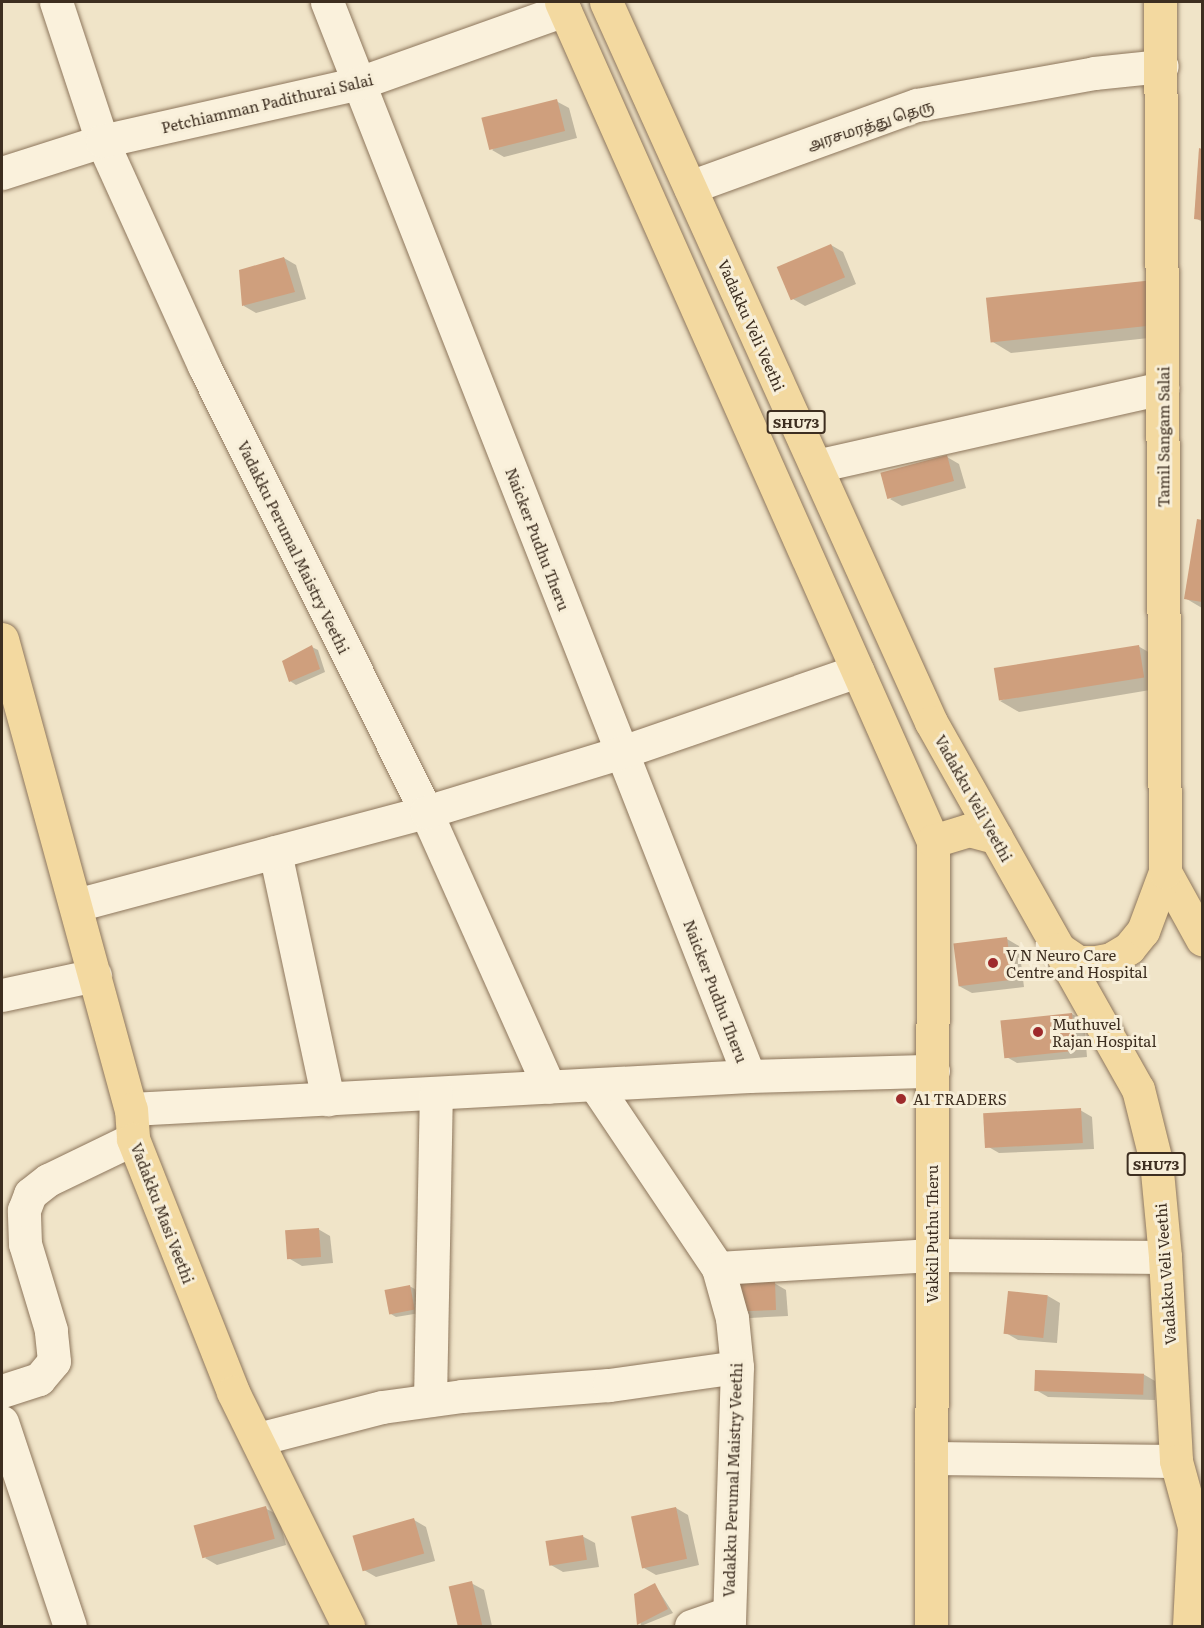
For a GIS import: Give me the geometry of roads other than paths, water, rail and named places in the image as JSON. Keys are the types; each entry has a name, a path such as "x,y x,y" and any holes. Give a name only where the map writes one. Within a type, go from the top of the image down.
{"main road":[{"name":"Vadakku Veli Veethi","path":"606,2 931,722 1138,1089 1156,1161 1165,1257 1176,1461 1194,1527 1197,1560 1189,1626"},
{"name":"Tamil Sangam Salai","path":"1160,2 1165,872"},
{"name":"SHU73","path":"562,6 933,841"},
{"name":"Vadakku Masi Veethi","path":"2,639 95,975 132,1124 233,1392 348,1626"},
{"path":"933,841 969,830 996,837"},
{"name":"Vakkil Puthu Theru","path":"931,1626 933,841"},
{"path":"1165,872 1203,939"},
{"path":"1059,949 1078,962 1096,962 1129,948 1143,931 1165,872"},
{"path":"1194,1527 1203,1495"}],"street":[{"name":"Vadakku Perumal Maistry Veethi","path":"56,2 102,141 204,366 426,812 549,1087"},
{"name":"Naicker Pudhu Theru","path":"327,2 749,1076"},
{"name":"Petchiamman Padithurai Salai","path":"2,173 102,141 359,83 562,6"},
{"name":"அரசமரத்து தெரு","path":"690,187 917,105 1094,73 1162,66"},
{"path":"816,466 1162,388"},
{"path":"76,905 426,812 622,752 857,671"},
{"path":"275,852 328,1099"},
{"path":"2,995 95,975"},
{"path":"2,1391 39,1379 54,1361 51,1330 25,1244 24,1210 30,1194 132,1124 328,1099 749,1076 933,1071"},
{"name":"Vadakku Perumal Maistry Veethi","path":"595,1084 718,1268 732,1318 737,1367 729,1620"},
{"path":"430,1400 436,1093"},
{"path":"718,1268 932,1255 1165,1257"},
{"path":"258,1439 382,1407 430,1400 609,1385 737,1367"},
{"path":"2,1422 70,1626"},
{"path":"931,1458 1176,1461"},
{"path":"691,1626 729,1620"}],"place":[{"name":"V N Neuro Care Centre and Hospital","path":"993,963"},
{"name":"Muthuvel Rajan Hospital","path":"1038,1032"},
{"name":"A1 TRADERS","path":"901,1099"}]}
